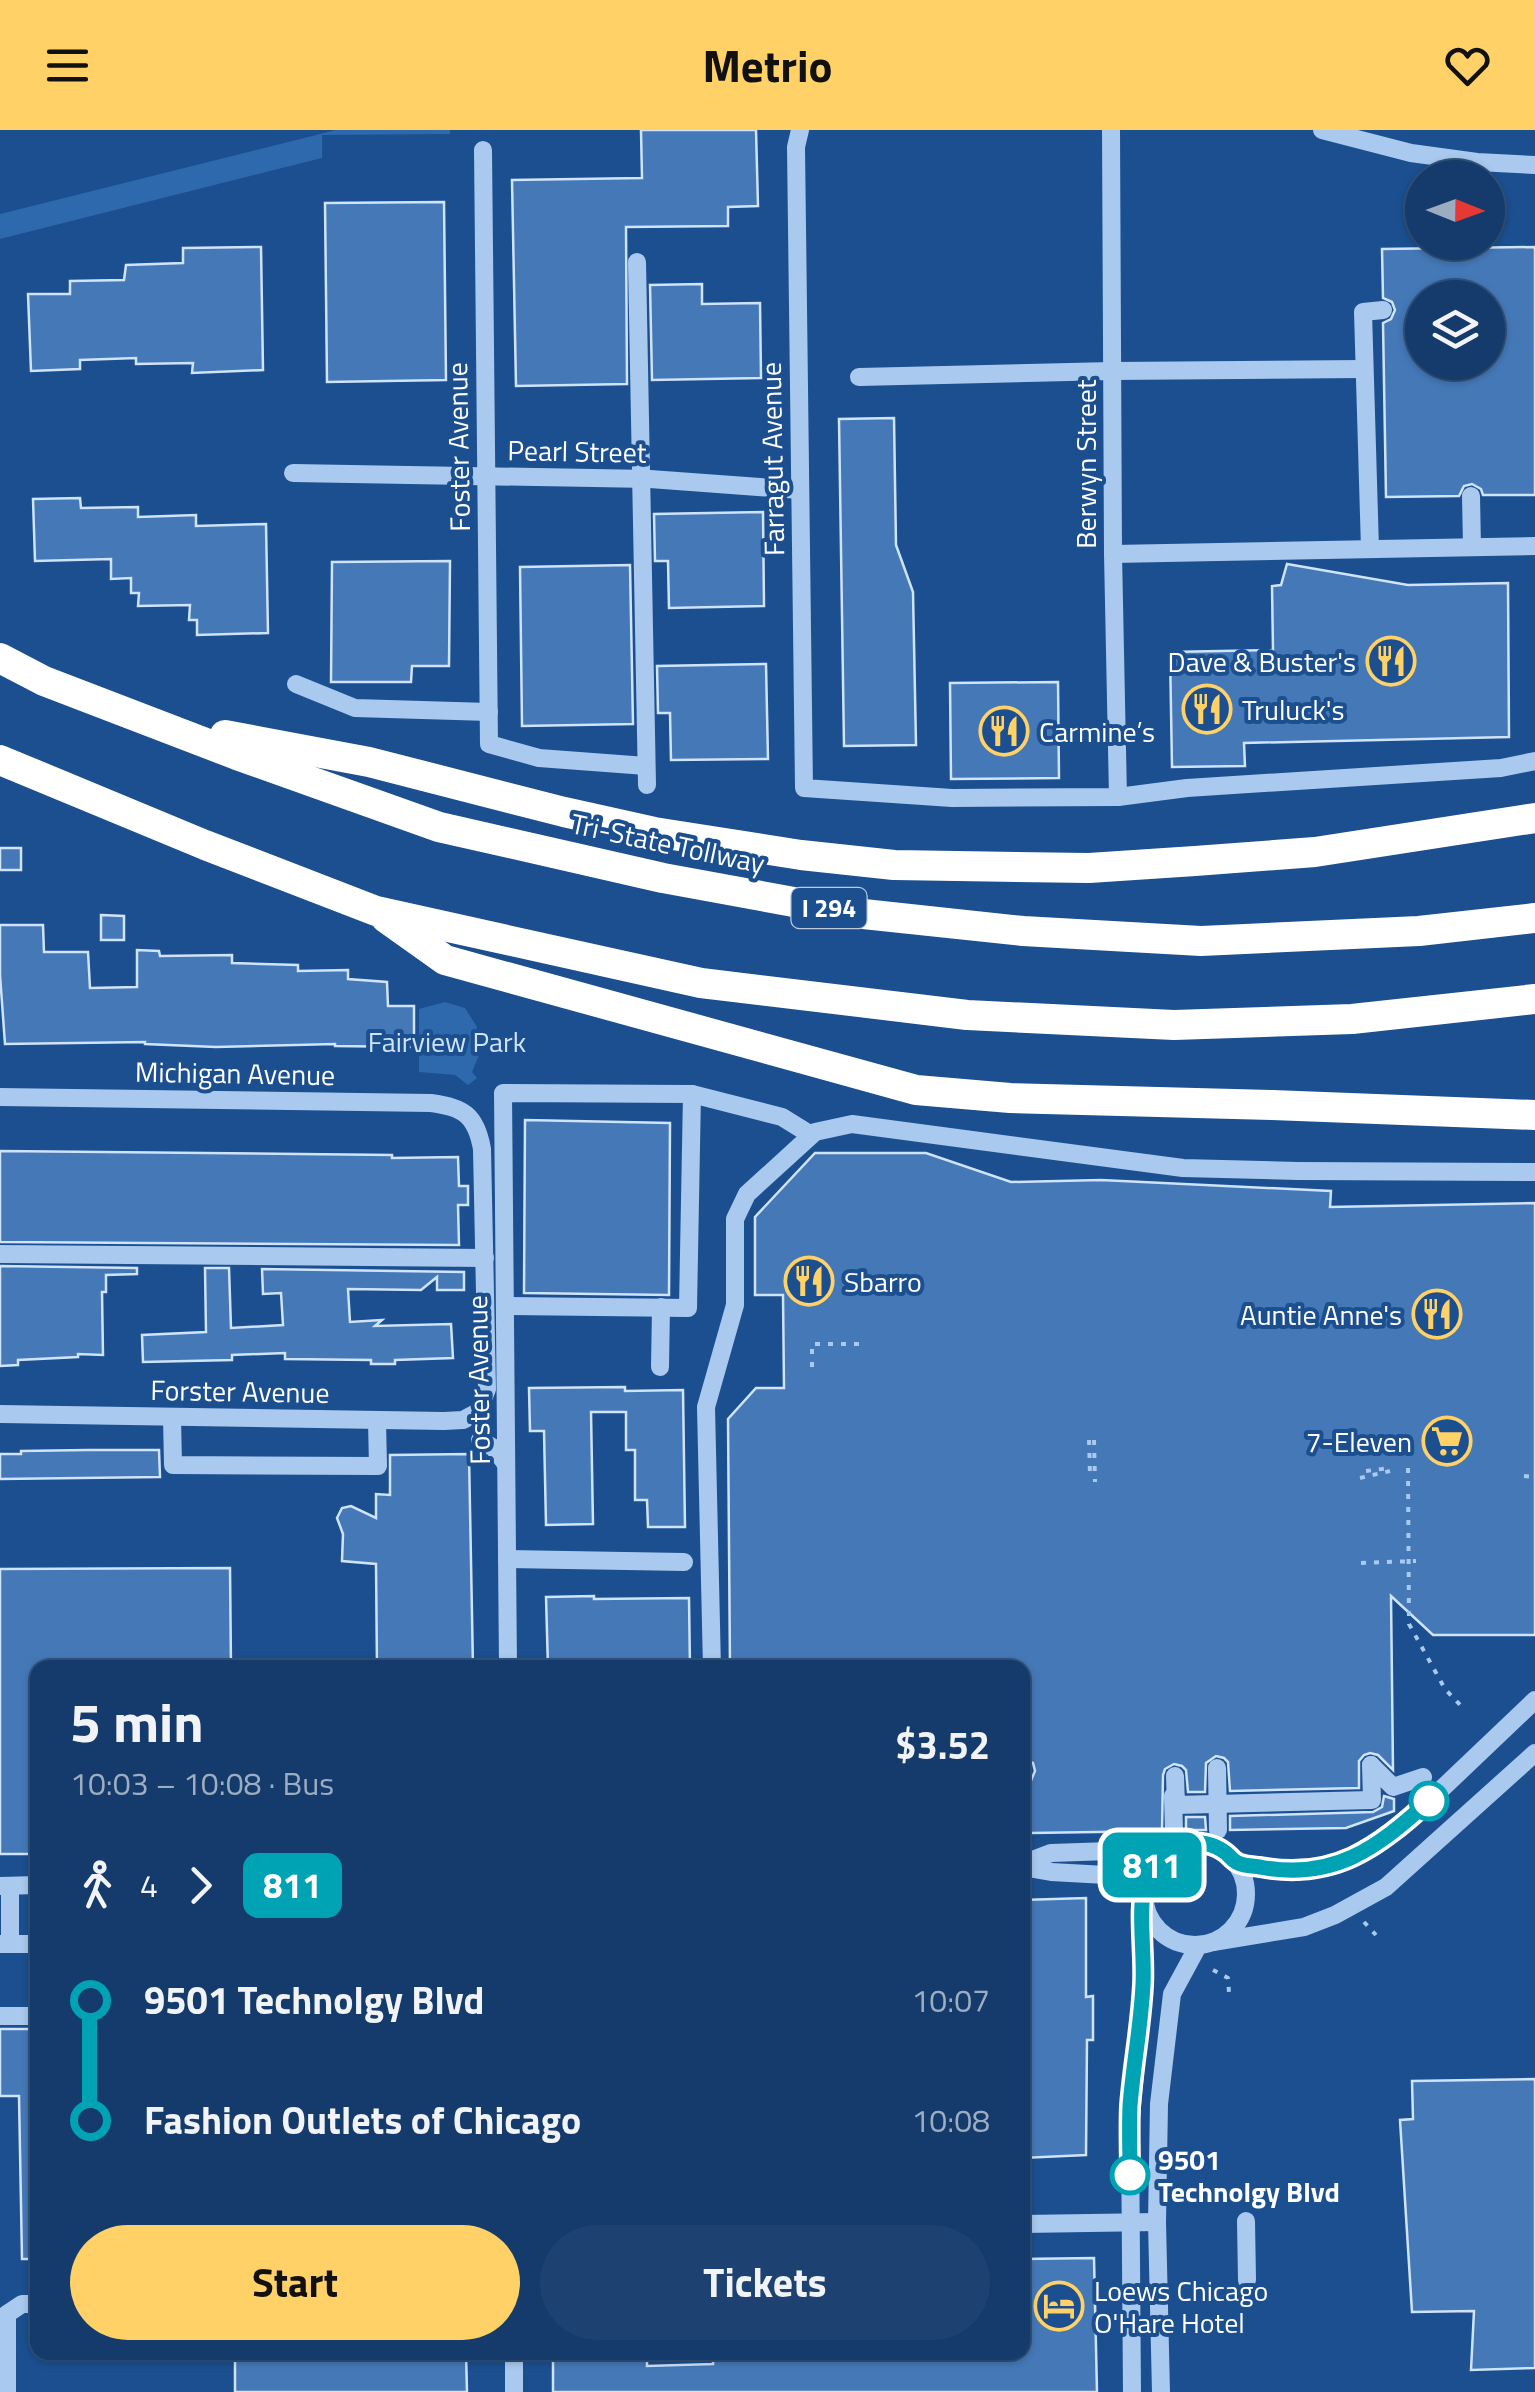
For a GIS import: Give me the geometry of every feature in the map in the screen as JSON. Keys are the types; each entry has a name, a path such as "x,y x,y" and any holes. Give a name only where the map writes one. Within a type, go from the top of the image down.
{"highway":[{"name":"Tri-State Tollway","path":"0,658 44,681 439,827 663,878 854,912 1023,931 1202,940 1419,931 1535,918"},
{"path":"148,721 370,762 654,832 894,866 1089,868 1195,861 1315,852 1535,818"},
{"path":"0,760 205,846 376,911 701,983 966,1015 1194,1024 1352,1019 1535,999"},
{"path":"376,911 444,960 916,1090 1010,1098 1535,1115"}],"street":[{"name":"Farragut Avenue","path":"800,130 796,147 804,788 952,798 1118,797"},
{"name":"Berwyn Street","path":"1111,130 1118,797"},
{"path":"1322,130 1412,154 1535,164"},
{"name":"Foster Avenue","path":"482,150 490,744 539,758 646,776 640,479"},
{"path":"638,262 640,479"},
{"path":"1370,549 1376,436 1364,369 1363,312 1383,310"},
{"path":"859,377 1364,369"},
{"name":"Pearl Street","path":"293,473 640,479 800,490"},
{"path":"1471,496 1472,547"},
{"path":"1113,554 1535,546"},
{"path":"296,684 355,708 489,712"},
{"path":"1118,797 1186,788 1502,768 1535,761"},
{"name":"Foster Avenue","path":"508,1660 503,1093 692,1094"},
{"path":"504,1306 688,1308 692,1094 782,1117 812,1135"},
{"name":"Michigan Avenue","path":"0,1097 431,1103 458,1108 466,1114"},
{"name":"Foster Avenue","path":"466,1114 474,1123 482,1148 487,1389 478,1412"},
{"path":"712,1660 706,1407 735,1306 735,1219 747,1194 815,1132 852,1124 1183,1168 1535,1172"},
{"path":"0,1254 485,1258"},
{"path":"660,1368 661,1308"},
{"name":"Forster Avenue","path":"0,1414 377,1421 463,1420 478,1412"},
{"path":"172,1417 173,1464 378,1466 377,1421"},
{"path":"480,1440 494,1448 506,1464"},
{"path":"507,1560 684,1562"},
{"path":"1235,1862 1298,1872 1351,1858 1376,1846 1535,1700"},
{"path":"1030,1867 1106,1875 1143,1897 1156,1928 1182,1944 1206,1944 1304,1927 1362,1902 1402,1874 1535,1753"},
{"path":"1174,1831 1174,1772 1176,1806 1372,1800 1371,1766 1393,1787 1422,1777"},
{"path":"1217,1768 1218,1830"},
{"path":"1132,2392 1130,2104 1144,1984 1143,1897 1146,1878 1164,1852 1185,1843 1202,1843 1218,1848 1235,1862 1246,1892 1237,1922 1227,1934 1206,1944 1172,1994 1159,2104 1161,2392"},
{"path":"1030,1862 1050,1853 1164,1852"},
{"path":"5,1944 5,1886 30,1885"},
{"path":"0,2016 30,2016"},
{"path":"1030,2224 1157,2222"},
{"path":"1246,2222 1247,2280"},
{"path":"7,2392 7,2314 22,2304 30,2304"},
{"path":"514,2360 514,2392"}],"path":[{"path":"812,1367 812,1344 862,1344"},
{"path":"1090,1476 1092,1440 1095,1482"},
{"path":"1408,1468 1409,1624 1444,1689 1463,1708"},
{"path":"1360,1478 1390,1470 1366,1471"},
{"path":"1524,1476 1535,1477"},
{"path":"1361,1563 1416,1561"},
{"path":"1364,1922 1376,1935"},
{"path":"1213,1970 1228,1978 1229,1992"}],"green space":[{"path":"336,130 450,130 450,134 322,135 322,158 0,239 0,214"},
{"name":"Fairview Park","path":"445,1002 465,1008 477,1027 475,1035 481,1050 472,1072 477,1078 468,1085 455,1075 419,1072 419,1009"}],"building":[{"path":"641,130 756,130 758,206 728,207 728,226 626,227 627,384 516,386 512,180 642,178"},
{"path":"444,202 446,380 327,382 325,203"},
{"path":"261,247 263,370 192,373 193,363 136,364 136,358 80,360 80,369 31,371 28,294 70,294 70,281 124,280 126,265 183,263 183,248"},
{"path":"1505,247 1535,247 1535,495 1483,495 1472,484 1464,486 1459,496 1386,497 1383,323 1391,319 1395,310 1392,302 1383,298 1382,249 1405,249 1405,260 1505,260"},
{"path":"702,284 702,304 760,303 761,378 652,380 650,285"},
{"path":"894,418 896,545 913,592 916,745 844,746 839,419"},
{"path":"80,498 81,508 138,507 138,517 196,515 196,526 266,524 268,633 197,635 197,620 189,620 190,605 138,606 139,593 131,593 131,578 111,579 111,559 35,561 33,499"},
{"path":"763,512 764,606 669,608 668,561 655,561 654,514"},
{"path":"450,561 449,666 412,666 411,682 331,682 332,562"},
{"name":"Dave & Buster's","path":"1287,564 1408,585 1508,583 1509,737 1244,743 1245,766 1172,767 1170,652 1273,650 1272,586 1281,585"},
{"path":"630,565 633,724 522,726 520,567"},
{"path":"766,664 768,759 671,760 670,713 658,713 657,666"},
{"name":"Carmine’s","path":"1058,682 1059,778 951,779 950,683"},
{"path":"0,848 21,848 21,870 0,870"},
{"path":"101,915 124,916 124,940 101,940"},
{"path":"0,925 43,925 44,952 88,952 90,988 137,987 137,950 159,951 160,956 232,955 232,963 298,965 298,971 348,970 348,979 387,982 388,1006 414,1006 414,1047 216,1047 145,1042 5,1044"},
{"path":"525,1120 670,1123 669,1295 524,1293"},
{"path":"0,1151 458,1157 459,1186 468,1186 468,1205 458,1205 459,1245 0,1242"},
{"path":"815,1153 926,1153 1011,1182 1101,1180 1331,1191 1330,1207 1535,1203 1535,1635 1433,1635 1391,1596 1393,1770 1378,1755 1370,1753 1359,1761 1359,1788 1230,1791 1228,1762 1216,1756 1206,1763 1205,1792 1188,1792 1182,1766 1174,1764 1165,1769 1162,1831 1030,1833 1030,1783 1035,1771 1030,1762 1030,1660 730,1660 728,1419 756,1388 784,1388 783,1295 755,1295 755,1217"},
{"path":"0,1266 137,1268 137,1274 106,1275 106,1292 102,1292 103,1355 18,1360 18,1365 0,1366"},
{"path":"205,1268 229,1268 231,1328 283,1325 281,1293 263,1294 262,1269 464,1272 464,1290 437,1290 437,1277 421,1290 348,1289 350,1322 382,1320 375,1326 451,1324 453,1358 371,1364 371,1360 285,1359 285,1353 232,1355 232,1360 143,1362 142,1335 206,1332"},
{"path":"625,1387 625,1391 683,1390 685,1527 648,1527 647,1500 635,1500 635,1450 626,1450 626,1412 591,1412 593,1524 546,1525 544,1431 530,1431 529,1388"},
{"path":"159,1450 160,1477 0,1479 0,1454"},
{"path":"469,1454 473,1660 377,1660 376,1564 342,1561 343,1534 337,1518 342,1508 351,1506 376,1518 376,1494 390,1495 390,1455"},
{"path":"230,1568 231,1660 30,1660 30,1854 0,1854 0,1569"},
{"path":"546,1597 689,1598 690,1660 548,1660"},
{"path":"1384,1796 1394,1799 1394,1811 1346,1828 1230,1830 1230,1816 1373,1812 1382,1807"},
{"path":"1186,1817 1205,1817 1206,1830 1186,1830"},
{"path":"1086,1898 1086,1997 1093,1996 1093,2040 1087,2040 1086,2155 1030,2158 1030,1900"},
{"path":"0,2029 30,2029 30,2259 22,2259 19,2096 0,2096"},
{"path":"1535,2079 1535,2368 1471,2370 1474,2311 1412,2312 1400,2120 1413,2119 1412,2081"},
{"name":"Loews Chicago O'Hare Hotel","path":"1094,2258 1097,2392 553,2392 553,2360 647,2360 647,2366 713,2364 713,2360 1030,2360 1030,2259"},
{"path":"235,2360 466,2360 467,2392 235,2392"}],"bus line":[{"name":"811","path":"1130,2175 1130,2104 1144,1984 1143,1894 1153,1864 1164,1852 1185,1843 1202,1843 1218,1848 1235,1862 1279,1871 1323,1867 1376,1846 1429,1801"}],"place":[{"name":"Dave & Buster's","path":"1391,661"},
{"name":"Truluck's","path":"1207,709"},
{"name":"Carmine’s","path":"1004,731"},
{"name":"Sbarro","path":"809,1281"},
{"name":"Auntie Anne's","path":"1437,1314"},
{"name":"7-Eleven","path":"1447,1441"},
{"name":"9501 Technolgy Blvd","path":"1130,2175"},
{"name":"Loews Chicago O'Hare Hotel","path":"1059,2306"}]}
